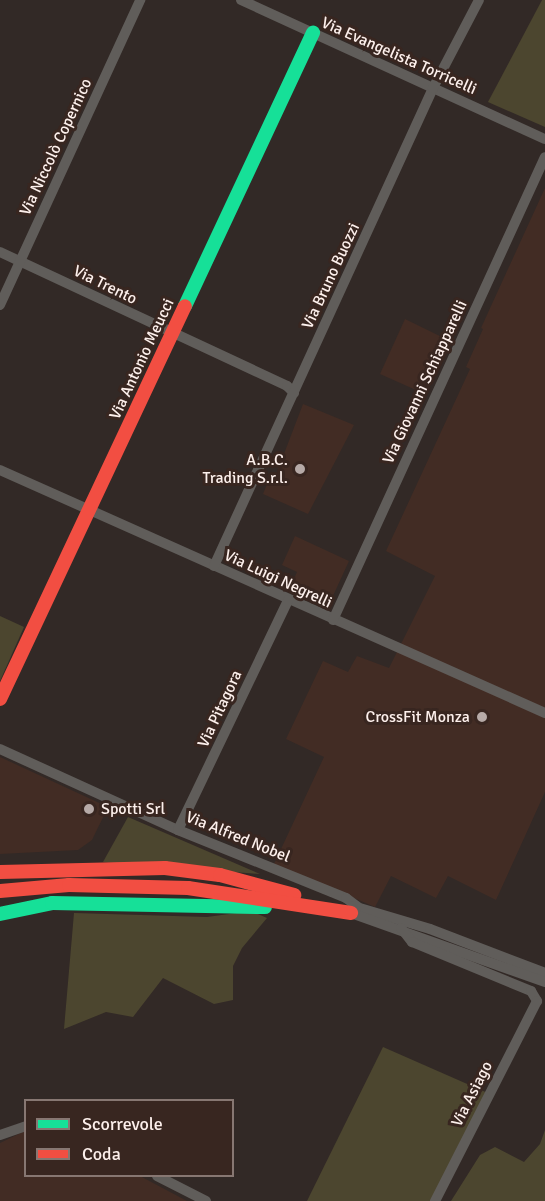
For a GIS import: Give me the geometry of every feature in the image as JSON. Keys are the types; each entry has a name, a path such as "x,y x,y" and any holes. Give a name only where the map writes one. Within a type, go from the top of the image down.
{"street":[{"name":"Via Niccolò Copernico","path":"0,305 140,0"},
{"name":"Via Evangelista Torricelli","path":"241,0 545,139"},
{"name":"Via Bruno Buozzi","path":"214,566 433,88 479,0"},
{"name":"Via Antonio Meucci","path":"0,699 313,33"},
{"name":"Via Giovanni Schiapparelli","path":"333,620 545,157"},
{"name":"Via Trento","path":"0,252 294,393"},
{"name":"Via Luigi Negrelli","path":"0,470 545,713"},
{"name":"Via Pitagora","path":"178,830 288,600"},
{"name":"Via Alfred Nobel","path":"0,749 178,830 346,898 354,910 401,928 466,947"},
{"path":"0,872 165,868 220,875 354,910"},
{"path":"0,891 80,885 301,897"},
{"path":"225,892 354,910"},
{"path":"0,914 35,904 72,903 354,910"},
{"name":"Via Alfred Nobel","path":"354,910 466,947"},
{"name":"Via Alfred Nobel","path":"401,928 412,942 531,991 537,1002"},
{"path":"466,947 545,973"},
{"path":"466,947 545,982"},
{"name":"Via Asiago","path":"435,1201 537,1002"},
{"path":"0,1135 24,1127"},
{"path":"159,1177 206,1201"}],"shaded area":[{"path":"542,0 545,0 545,127 488,102"},
{"path":"545,188 545,792 496,900 448,876 436,898 391,876 375,907 274,864 324,757 286,739 323,661 348,672 357,656 389,668 435,576 386,551 470,369 466,367 483,329 481,328"},
{"path":"405,319 450,341 425,394 380,374"},
{"path":"303,404 354,425 308,514 263,494 269,479 274,480"},
{"path":"295,536 349,561 327,609 288,592 297,572 282,565"},
{"path":"0,616 24,627 0,681"},
{"path":"0,757 108,807 92,840 78,850 0,854"},
{"path":"128,817 260,874 103,862"},
{"path":"251,911 267,918 242,948 233,966 233,1000 214,1004 163,978 133,1017 106,1012 64,1029 74,913 207,917"},
{"path":"383,1047 490,1094 431,1201 307,1201"},
{"path":"545,1130 545,1201 451,1201 480,1155 495,1147 524,1162 540,1144"},
{"path":"24,1131 24,1177 142,1177 187,1201 0,1201 0,1143"}],"traffic: fast":[{"path":"185,306 313,33"},
{"path":"0,914 52,903 265,907"}],"traffic: jam":[{"path":"0,699 185,306"},
{"path":"0,872 165,868 220,875 294,895"},
{"path":"0,891 69,885 188,888 351,913"}],"place":[{"name":"A.B.C. Trading S.r.l.","path":"300,469"},
{"name":"CrossFit Monza","path":"482,717"},
{"name":"Spotti Srl","path":"89,809"}]}
